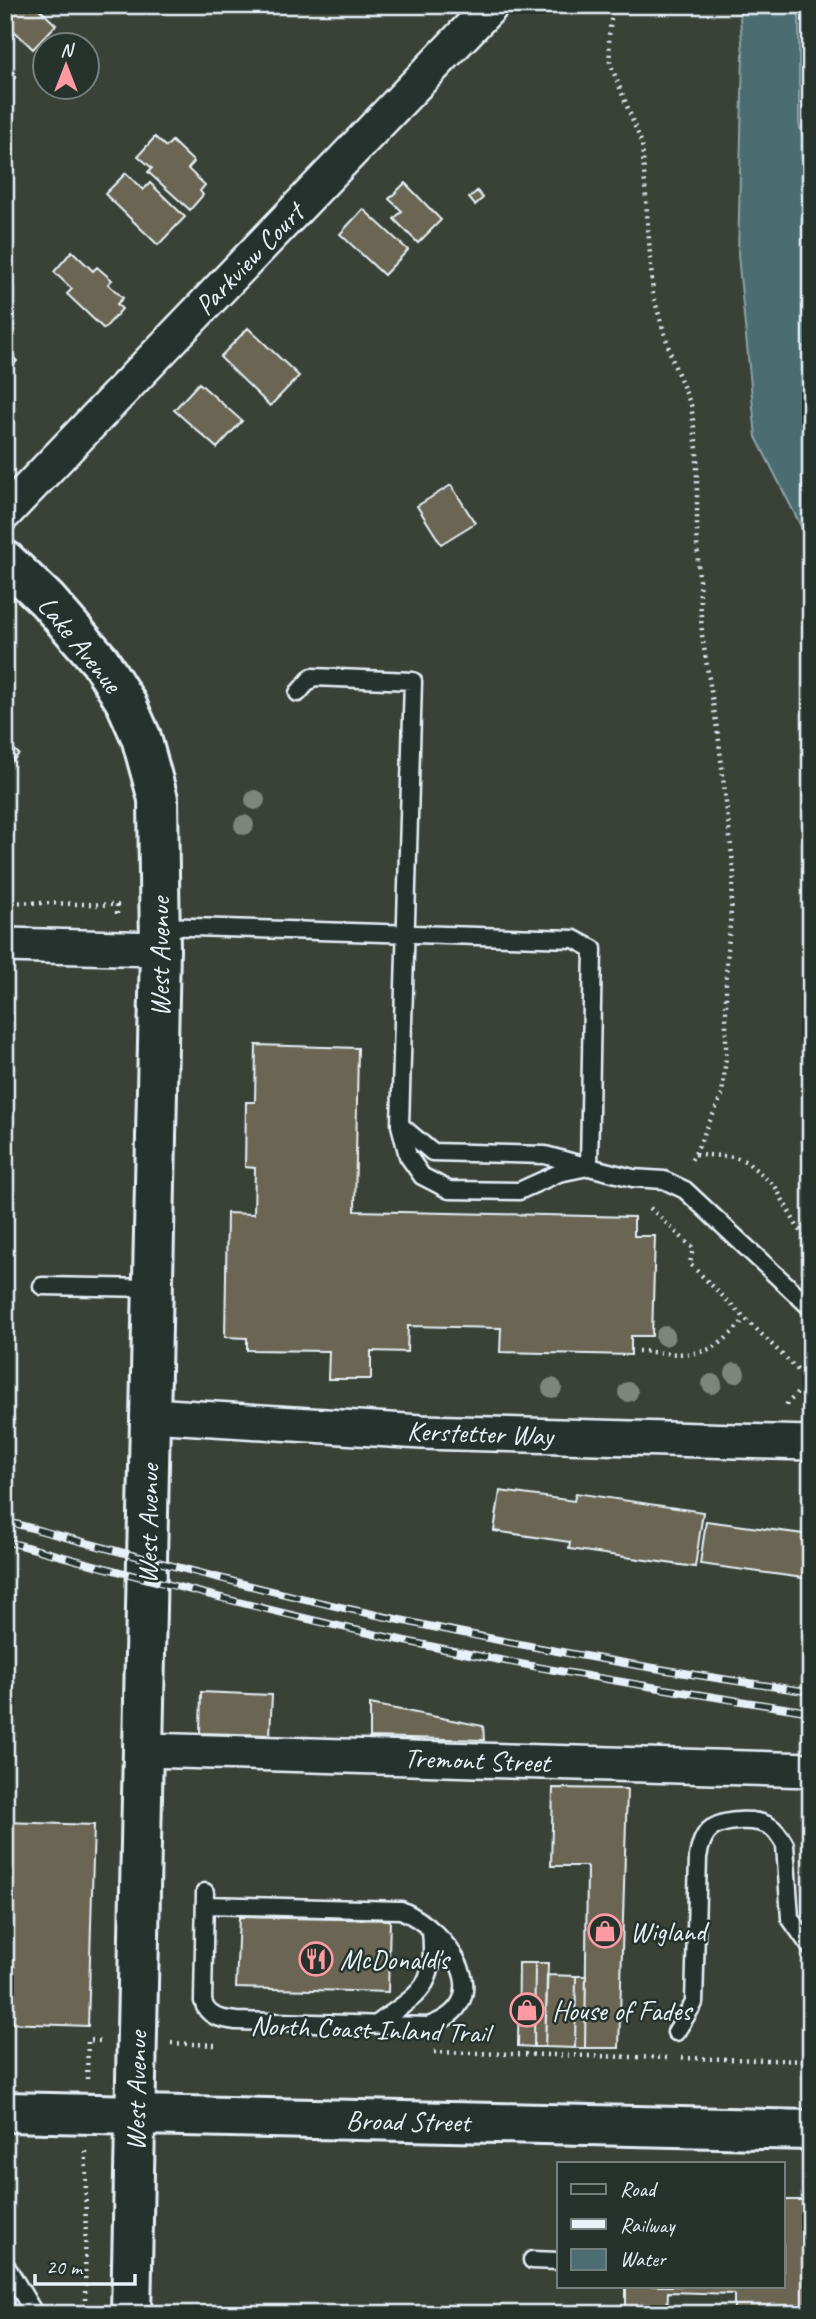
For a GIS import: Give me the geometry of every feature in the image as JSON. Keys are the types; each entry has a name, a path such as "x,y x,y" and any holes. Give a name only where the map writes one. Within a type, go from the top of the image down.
{"street":[{"name":"Parkview Court","path":"5,513 492,5"},
{"name":"Lake Avenue","path":"5,560 47,600 100,661 127,703 141,737"},
{"name":"West Avenue","path":"131,2314 160,937 158,799 141,737"},
{"path":"5,945 116,947 160,937"},
{"name":"Kerstetter Way","path":"150,1415 422,1432 811,1443"},
{"name":"Tremont Street","path":"144,1750 811,1770"},
{"name":"Broad Street","path":"5,2112 811,2130"}],"lane":[{"path":"298,693 312,677 413,681 400,1125 408,1156 422,1176 449,1190 519,1191 559,1172 589,1167"},
{"path":"160,937 407,933 574,939 593,948 589,1167"},
{"path":"400,1125 432,1153 545,1155 633,1178 664,1180 685,1190 811,1308"},
{"path":"42,1286 153,1288"},
{"path":"676,2032 694,2003 698,1857 705,1835 713,1828 726,1823 757,1822 771,1827 780,1837 785,1844 790,1917 811,1948"},
{"path":"205,1899 389,1909 410,1914 431,1931 456,1957 462,1970 464,1990 456,2010 428,2026 236,2021 216,2017 208,2012 203,2001 205,1899"},
{"path":"377,2025 412,1999 429,1978 434,1955 431,1931"},
{"path":"532,2260 557,2261"},
{"path":"5,2264 33,2311"}],"path":[{"path":"613,5 609,35 610,63 642,145 653,296 673,362 691,405 696,449 702,635 719,741 734,873 726,975 726,1057 722,1094 695,1154 688,1163"},
{"path":"5,902 117,905 116,947"},
{"path":"695,1154 735,1157 747,1162 775,1186 798,1228 811,1241"},
{"path":"650,1208 693,1248 690,1265 809,1381 786,1406"},
{"path":"638,1351 694,1353 706,1350 726,1338 745,1318"},
{"name":"North Coast Inland Trail","path":"137,2042 219,2045"},
{"name":"North Coast Inland Trail","path":"426,2051 811,2061"},
{"path":"85,2182 85,2314"}],"water":[{"path":"739,5 799,5 799,124 811,167 811,315 806,344 811,359 811,546 756,437 738,255 743,55"}],"building":[{"path":"5,5 35,5 56,25 49,32 32,32 32,48 5,22"},
{"path":"5,67 16,77 5,87"},
{"path":"155,137 166,147 172,141 194,162 188,169 205,185 200,191 203,195 190,210 148,172 152,168 138,156"},
{"path":"126,173 143,190 150,183 185,217 158,245 105,194"},
{"path":"405,183 441,220 418,243 394,219 402,211 389,199"},
{"path":"477,191 483,198 475,205 469,198"},
{"path":"363,209 408,250 384,275 340,234"},
{"path":"72,251 93,271 97,267 112,280 108,284 123,298 117,304 122,309 104,329 67,294 72,289 54,272"},
{"path":"248,328 299,376 270,406 220,357"},
{"path":"5,349 17,361 5,373"},
{"path":"199,383 242,421 217,448 174,410"},
{"path":"451,485 475,523 441,544 417,506"},
{"path":"5,741 19,754 5,768"},
{"path":"256,1045 358,1048 355,1211 634,1217 634,1236 655,1236 652,1336 631,1336 631,1355 500,1352 501,1328 408,1326 407,1352 371,1351 371,1379 328,1379 329,1351 247,1350 247,1338 225,1337 227,1213 254,1214 255,1168 245,1167 246,1102 255,1102"},
{"path":"500,1491 574,1501 576,1493 703,1512 695,1567 569,1549 570,1542 494,1531"},
{"path":"706,1521 811,1535 811,1579 700,1564"},
{"path":"201,1692 272,1695 270,1735 200,1733"},
{"path":"370,1704 483,1726 484,1740 370,1737"},
{"path":"553,1788 627,1789 619,2048 585,2048 587,1866 551,1866"},
{"path":"5,1822 94,1825 88,2026 5,2023"},
{"path":"239,1917 390,1920 388,1992 236,1988"},
{"path":"519,1963 535,1963 534,2047 518,2046"},
{"path":"535,1963 548,1963 545,2047 534,2047"},
{"path":"547,1975 576,1976 575,2048 545,2047"},
{"path":"576,1976 586,1976 585,2048 575,2048"},
{"path":"784,2200 811,2200 811,2314 734,2314 734,2294 668,2292 667,2314 626,2314 626,2288 784,2288"}],"railway":[{"path":"5,1521 172,1566 399,1620 575,1654 811,1692"},
{"path":"5,1541 193,1591 382,1636 596,1677 811,1712"}],"place":[{"name":"Wigland","path":"605,1931"},
{"name":"McDonald's","path":"316,1959"},
{"name":"House of Fades","path":"527,2010"}]}
